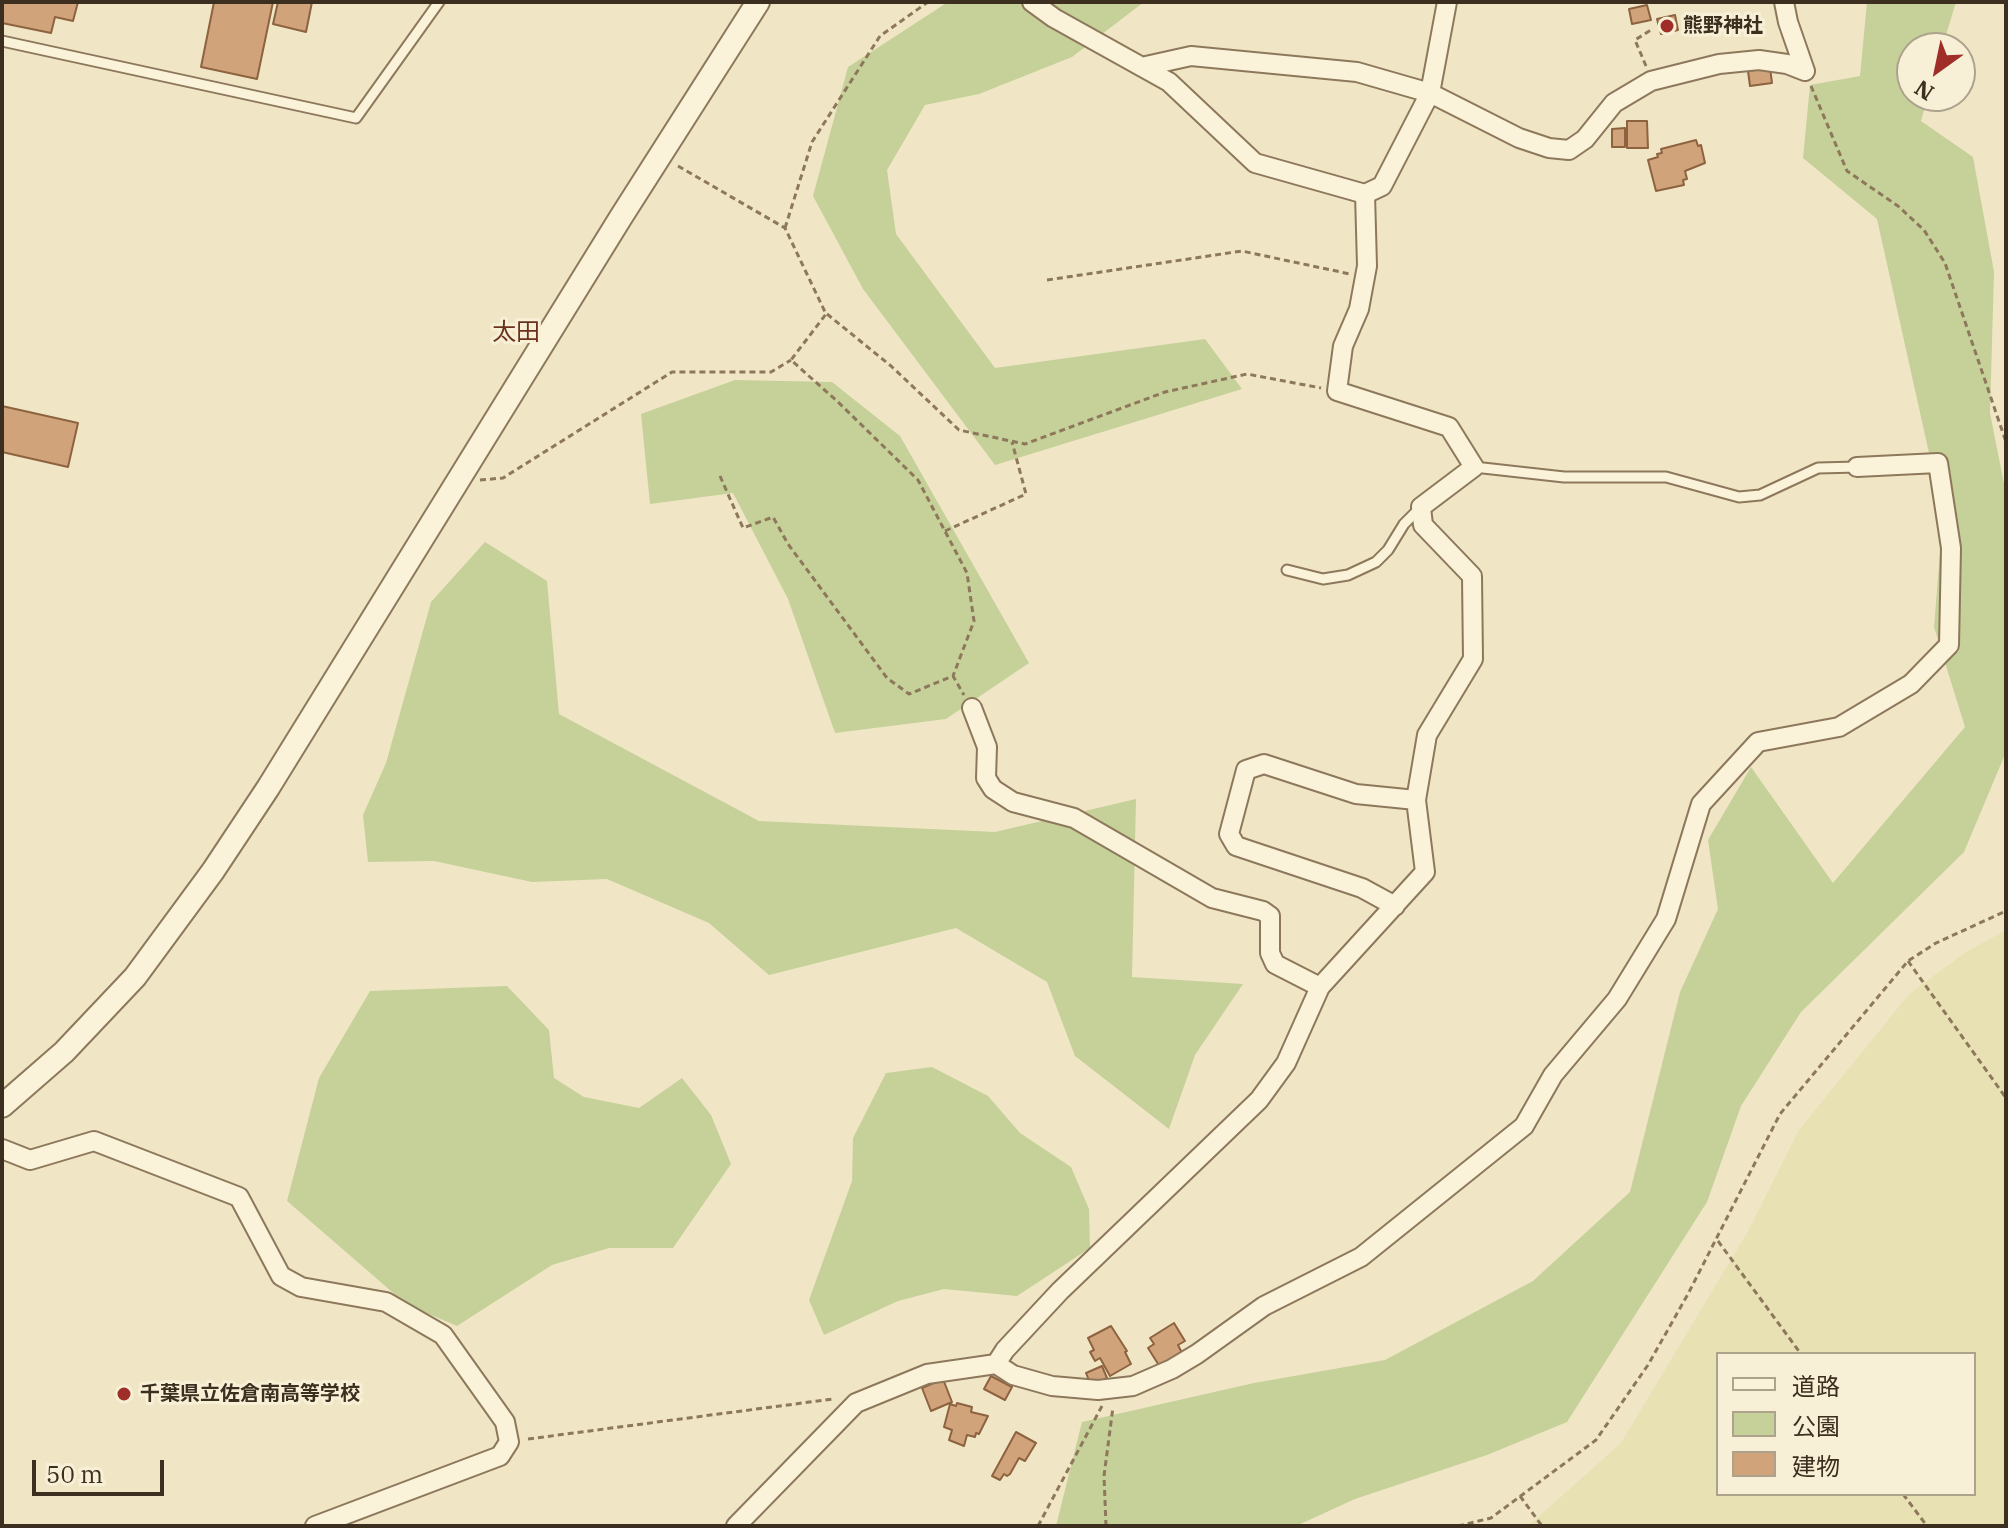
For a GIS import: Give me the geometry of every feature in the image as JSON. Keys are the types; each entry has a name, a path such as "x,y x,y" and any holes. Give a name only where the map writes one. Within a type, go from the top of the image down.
{"street":[{"path":"2,1106 64,1052 135,977 213,871 268,788 758,2"},
{"path":"1032,2 1054,18 1146,66 1169,82 1255,163 1365,194 1382,186 1430,93 1447,2"},
{"path":"1784,2 1805,71"},
{"path":"1146,66 1191,56 1357,72 1430,93 1519,138 1549,148 1569,150 1585,139 1614,103 1651,81 1719,64 1759,60 1787,64 1805,71"},
{"path":"996,1364 1005,1350 1060,1291 1259,1100 1286,1063 1320,987 1425,872 1416,800 1427,735 1473,659 1472,576 1423,525 1421,507 1474,467 1449,427 1337,391 1343,346 1359,309 1367,266 1365,194"},
{"path":"736,1526 856,1403 927,1374 996,1364 1013,1375 1052,1386 1098,1390 1133,1386 1172,1369 1264,1306 1361,1257 1524,1126 1553,1075 1617,999 1666,919 1701,804 1758,742 1839,727 1911,684 1949,645 1951,548 1938,463 1857,467"},
{"path":"972,708 987,747 986,778 993,789 1013,802 1074,818 1212,898 1263,911 1270,916 1270,953 1275,964 1320,987"},
{"path":"1395,906 1362,888 1236,846 1229,834 1246,770 1264,764 1356,794 1416,800"},
{"path":"2,1149 30,1160 94,1141 239,1197 281,1276 301,1287 386,1302 443,1335 505,1422 509,1442 500,1456 315,1526"}],"lane":[{"path":"2,41 356,118 439,2"},
{"path":"1474,467 1564,477 1666,477 1739,497 1760,495 1818,468 1857,467"},
{"path":"1287,570 1323,579 1348,575 1376,562 1421,507"}],"path":[{"path":"785,228 812,142 880,36 928,2"},
{"path":"1651,30 1635,40 1651,81"},
{"path":"1805,71 1847,171 1907,214 1924,230 1945,263 2006,442"},
{"path":"660,155 785,228 826,314 891,366 959,430 1025,444 1165,392 1247,374 1337,391"},
{"path":"1047,280 1242,251 1365,277"},
{"path":"457,482 503,478 672,372 771,372 791,360 826,314"},
{"path":"720,476 743,528 773,517 788,544 887,678 909,694 953,676 974,621 967,573 918,480 791,360"},
{"path":"945,531 1026,494 1012,442"},
{"path":"953,676 972,708"},
{"path":"1458,1526 1491,1518 1596,1440 1648,1365 1717,1240 1780,1114 1908,961 1936,943 2006,911"},
{"path":"1908,961 2006,1098"},
{"path":"1717,1240 1800,1352"},
{"path":"1038,1526 1113,1388"},
{"path":"1106,1526 1104,1476 1113,1388"},
{"path":"509,1442 841,1398 856,1403"},
{"path":"1520,1496 1542,1526"},
{"path":"1904,1496 1927,1526"}],"shaded area":[{"path":"2006,930 2006,1526 1528,1526 1621,1443 1747,1233 1799,1130 1909,994 1966,952"}],"green space":[{"path":"948,2 1144,2 1072,57 979,94 925,105 887,170 896,234 995,368 1205,339 1242,389 995,465 863,289 813,196 848,67"},
{"path":"1867,2 1956,2 1947,32 1896,32 1896,112 1924,112 1921,121 1973,157 1994,272 1990,413 2006,494 2006,752 1964,852 1801,1012 1741,1106 1707,1202 1567,1422 1487,1455 1355,1499 1296,1526 1056,1526 1082,1422 1254,1383 1385,1360 1533,1281 1630,1192 1680,992 1718,909 1708,840 1751,767 1833,883 1965,727 1934,627 1943,516 1877,219 1803,158 1810,85 1860,76"},
{"path":"735,380 832,382 900,436 1029,663 946,719 835,733 788,599 733,493 650,504 641,414"},
{"path":"485,542 547,581 559,714 759,821 995,832 1136,799 1132,977 1243,984 1195,1055 1169,1129 1075,1056 1047,982 956,928 769,975 709,923 607,879 532,882 434,861 368,862 363,815 386,763 431,602"},
{"path":"507,986 549,1030 554,1078 584,1097 639,1108 682,1078 711,1115 731,1164 673,1248 609,1248 552,1265 457,1326 406,1304 287,1201 319,1078 370,991"},
{"path":"932,1067 988,1096 1020,1133 1071,1167 1089,1209 1090,1248 1017,1296 944,1289 898,1301 824,1335 809,1300 852,1181 853,1138 886,1073"}],"building":[{"path":"2,2 78,2 73,21 55,17 51,33 2,23"},
{"path":"214,2 273,2 257,79 201,67"},
{"path":"278,2 312,2 306,32 273,24"},
{"path":"1647,5 1651,20 1632,24 1629,9"},
{"path":"1675,15 1678,30 1661,34 1657,19"},
{"path":"1770,68 1772,83 1750,86 1748,71"},
{"path":"1627,121 1647,121 1648,148 1627,148"},
{"path":"1625,128 1625,147 1612,147 1612,129"},
{"path":"1696,140 1698,146 1701,145 1705,163 1685,171 1687,179 1683,180 1684,185 1656,191 1648,160 1658,157 1661,149"},
{"path":"2,406 78,423 68,467 2,452"},
{"path":"1174,1323 1185,1341 1178,1345 1182,1353 1160,1367 1148,1348 1154,1344 1150,1338"},
{"path":"1111,1326 1127,1351 1131,1364 1110,1376 1100,1358 1095,1361 1088,1338"},
{"path":"1102,1366 1107,1378 1096,1384 1090,1383 1086,1373"},
{"path":"991,1376 1012,1387 1005,1400 984,1389"},
{"path":"943,1379 952,1402 931,1411 922,1388"},
{"path":"957,1403 972,1407 971,1412 988,1416 979,1434 976,1433 975,1437 967,1435 964,1446 949,1440 952,1430 944,1427 950,1404 956,1406"},
{"path":"1016,1432 1036,1443 1025,1461 1019,1458 1010,1474 1004,1474 1000,1480 992,1476"}],"place":[{"name":"熊野神社","path":"1667,26"},
{"name":"千葉県立佐倉南高等学校","path":"124,1394"}],"district":[{"name":"太田","path":"516,333"}]}
